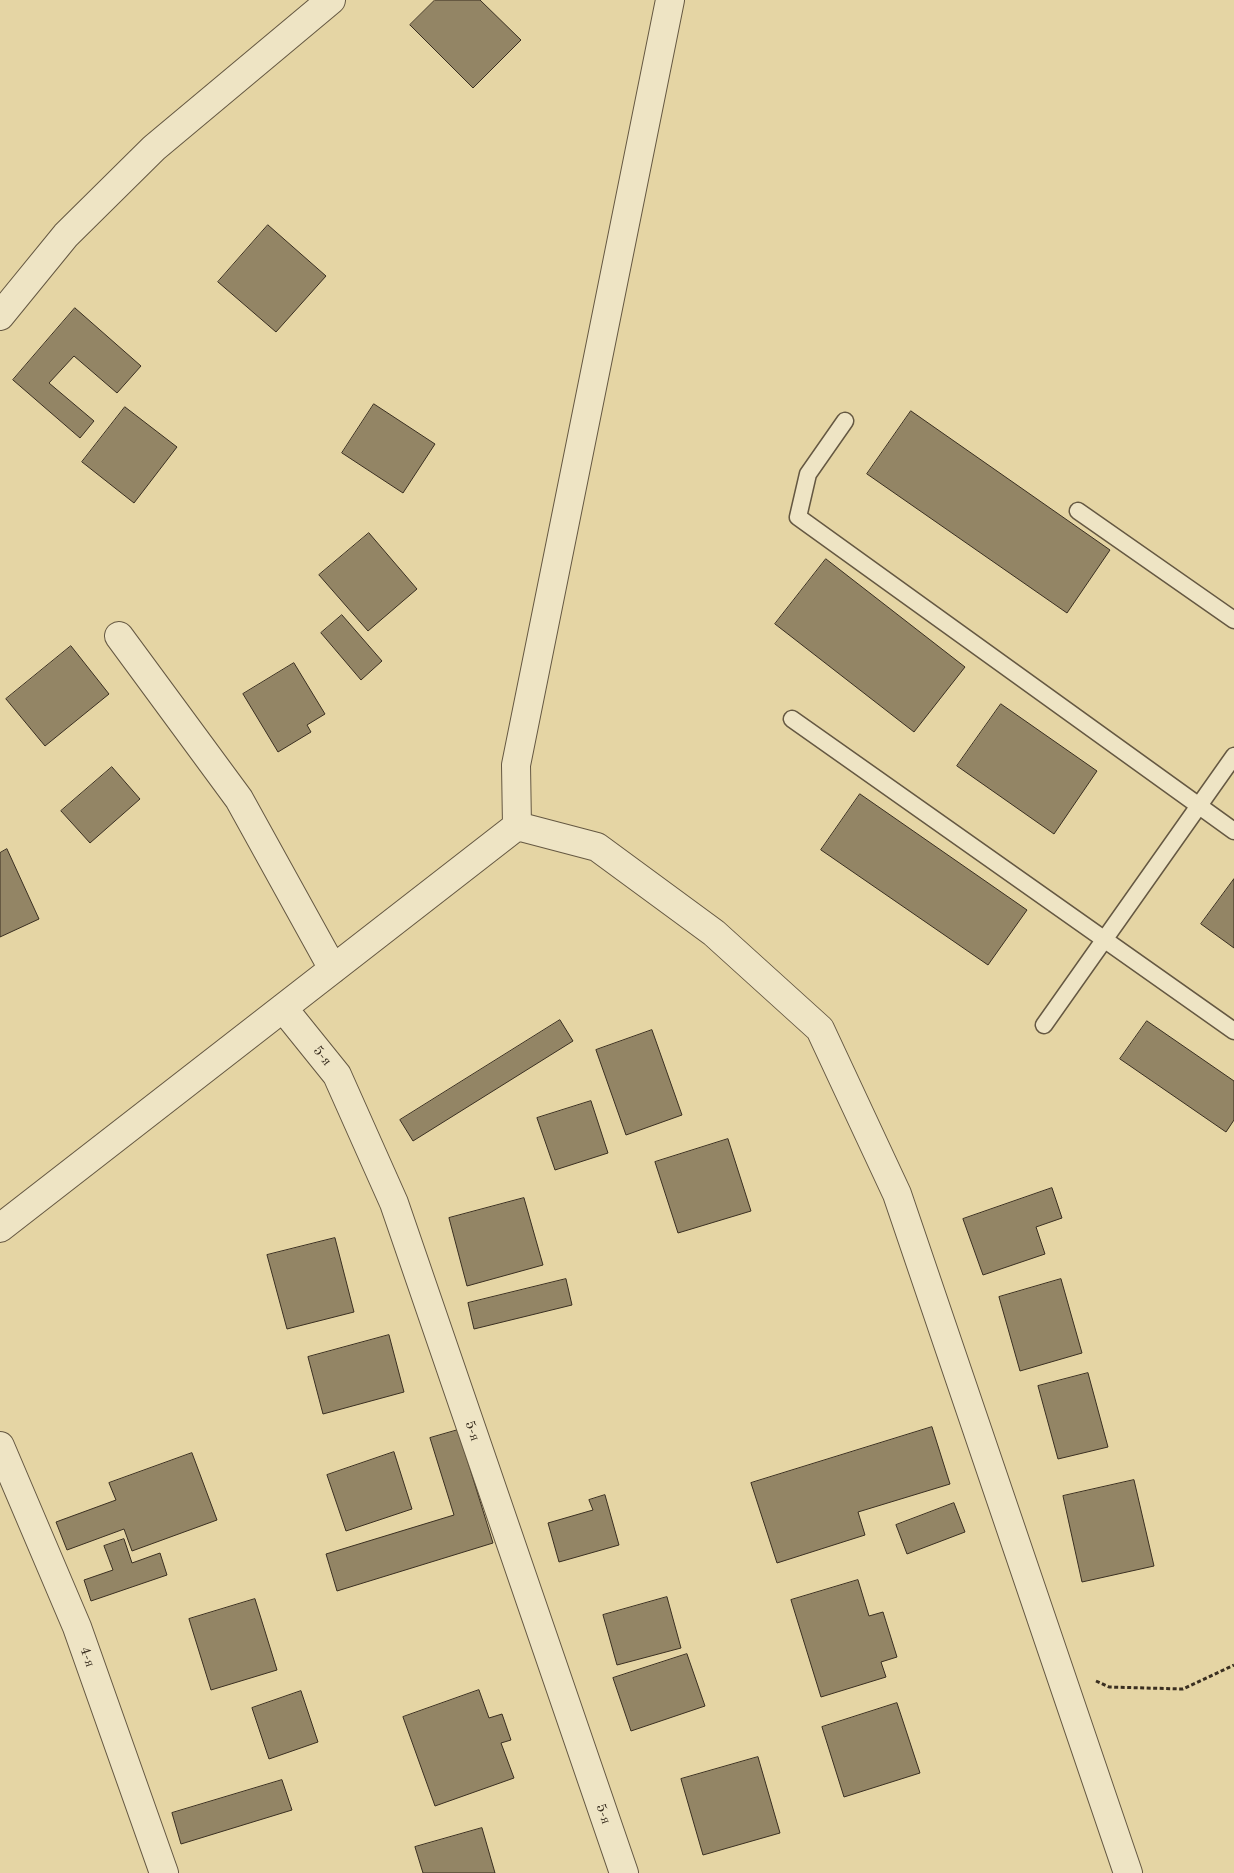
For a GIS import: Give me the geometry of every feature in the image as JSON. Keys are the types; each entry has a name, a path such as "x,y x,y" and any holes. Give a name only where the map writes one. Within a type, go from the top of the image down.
{"street":[{"path":"0,316 66,235 154,148 331,0"},
{"path":"517,826 516,765 670,0"},
{"path":"118,636 240,799 333,970"},
{"path":"0,1228 517,826"},
{"path":"517,826 597,847 714,933 820,1029 898,1194 1128,1873"},
{"name":"5-я","path":"283,1008 337,1075 394,1203 624,1873"},
{"name":"4-я","path":"0,1446 77,1627 164,1873"}],"lane":[{"path":"845,421 808,474 798,517 1234,831"},
{"path":"1078,511 1234,620"},
{"path":"792,720 1234,1031"},
{"path":"1044,1025 1234,756"}],"path":[{"path":"1057,1663 1109,1687 1183,1689 1234,1665"}],"building":[{"path":"435,0 480,0 521,40 473,88 410,25"},
{"path":"268,225 326,276 276,332 218,282"},
{"path":"75,308 141,366 117,393 74,356 49,383 94,421 80,438 13,380"},
{"path":"374,404 435,444 403,493 342,453"},
{"path":"125,407 177,447 134,503 82,462"},
{"path":"911,411 1110,550 1067,613 867,474"},
{"path":"369,533 417,589 368,631 319,575"},
{"path":"826,559 965,667 914,732 775,624"},
{"path":"342,615 382,661 361,680 321,633"},
{"path":"71,646 109,694 45,746 6,699"},
{"path":"294,663 325,714 307,725 311,732 278,752 243,694"},
{"path":"1001,704 1097,771 1054,834 957,766"},
{"path":"112,767 140,799 90,843 61,811"},
{"path":"860,794 1027,910 988,965 821,850"},
{"path":"7,849 39,919 0,937 0,853"},
{"path":"1234,879 1234,948 1201,924"},
{"path":"560,1020 573,1041 413,1141 400,1120"},
{"path":"1147,1021 1234,1081 1234,1120 1226,1132 1120,1059"},
{"path":"652,1030 682,1115 626,1135 596,1050"},
{"path":"591,1101 608,1153 555,1170 537,1118"},
{"path":"728,1139 751,1211 678,1233 655,1162"},
{"path":"1052,1188 1062,1218 1036,1227 1045,1254 983,1275 963,1219"},
{"path":"524,1198 543,1265 467,1286 449,1218"},
{"path":"335,1238 354,1312 287,1329 267,1255"},
{"path":"566,1279 572,1305 474,1329 468,1303"},
{"path":"1061,1279 1082,1353 1020,1371 999,1297"},
{"path":"389,1335 404,1392 323,1414 308,1357"},
{"path":"1088,1373 1108,1447 1058,1459 1038,1386"},
{"path":"932,1427 950,1484 858,1512 865,1535 777,1563 751,1483"},
{"path":"458,1430 493,1543 337,1591 326,1554 454,1515 430,1438"},
{"path":"394,1452 412,1509 346,1531 327,1475"},
{"path":"192,1453 217,1520 132,1551 124,1529 67,1550 56,1522 116,1500 109,1483"},
{"path":"1134,1480 1154,1566 1082,1582 1063,1496"},
{"path":"605,1495 619,1545 559,1562 548,1523 593,1510 589,1500"},
{"path":"954,1503 965,1532 907,1554 896,1525"},
{"path":"124,1539 132,1563 160,1553 167,1575 91,1601 84,1580 113,1570 104,1546"},
{"path":"858,1580 869,1616 883,1612 897,1657 881,1662 886,1677 821,1697 791,1600"},
{"path":"667,1597 681,1648 617,1665 603,1615"},
{"path":"255,1599 277,1670 211,1690 189,1619"},
{"path":"687,1654 705,1706 631,1731 613,1678"},
{"path":"479,1690 489,1718 502,1714 511,1740 501,1743 514,1778 435,1806 403,1717"},
{"path":"301,1691 318,1742 269,1759 252,1708"},
{"path":"897,1703 920,1773 844,1797 822,1727"},
{"path":"758,1757 780,1833 703,1855 681,1779"},
{"path":"282,1780 292,1810 181,1844 172,1813"},
{"path":"482,1828 495,1873 423,1873 415,1847"}]}
